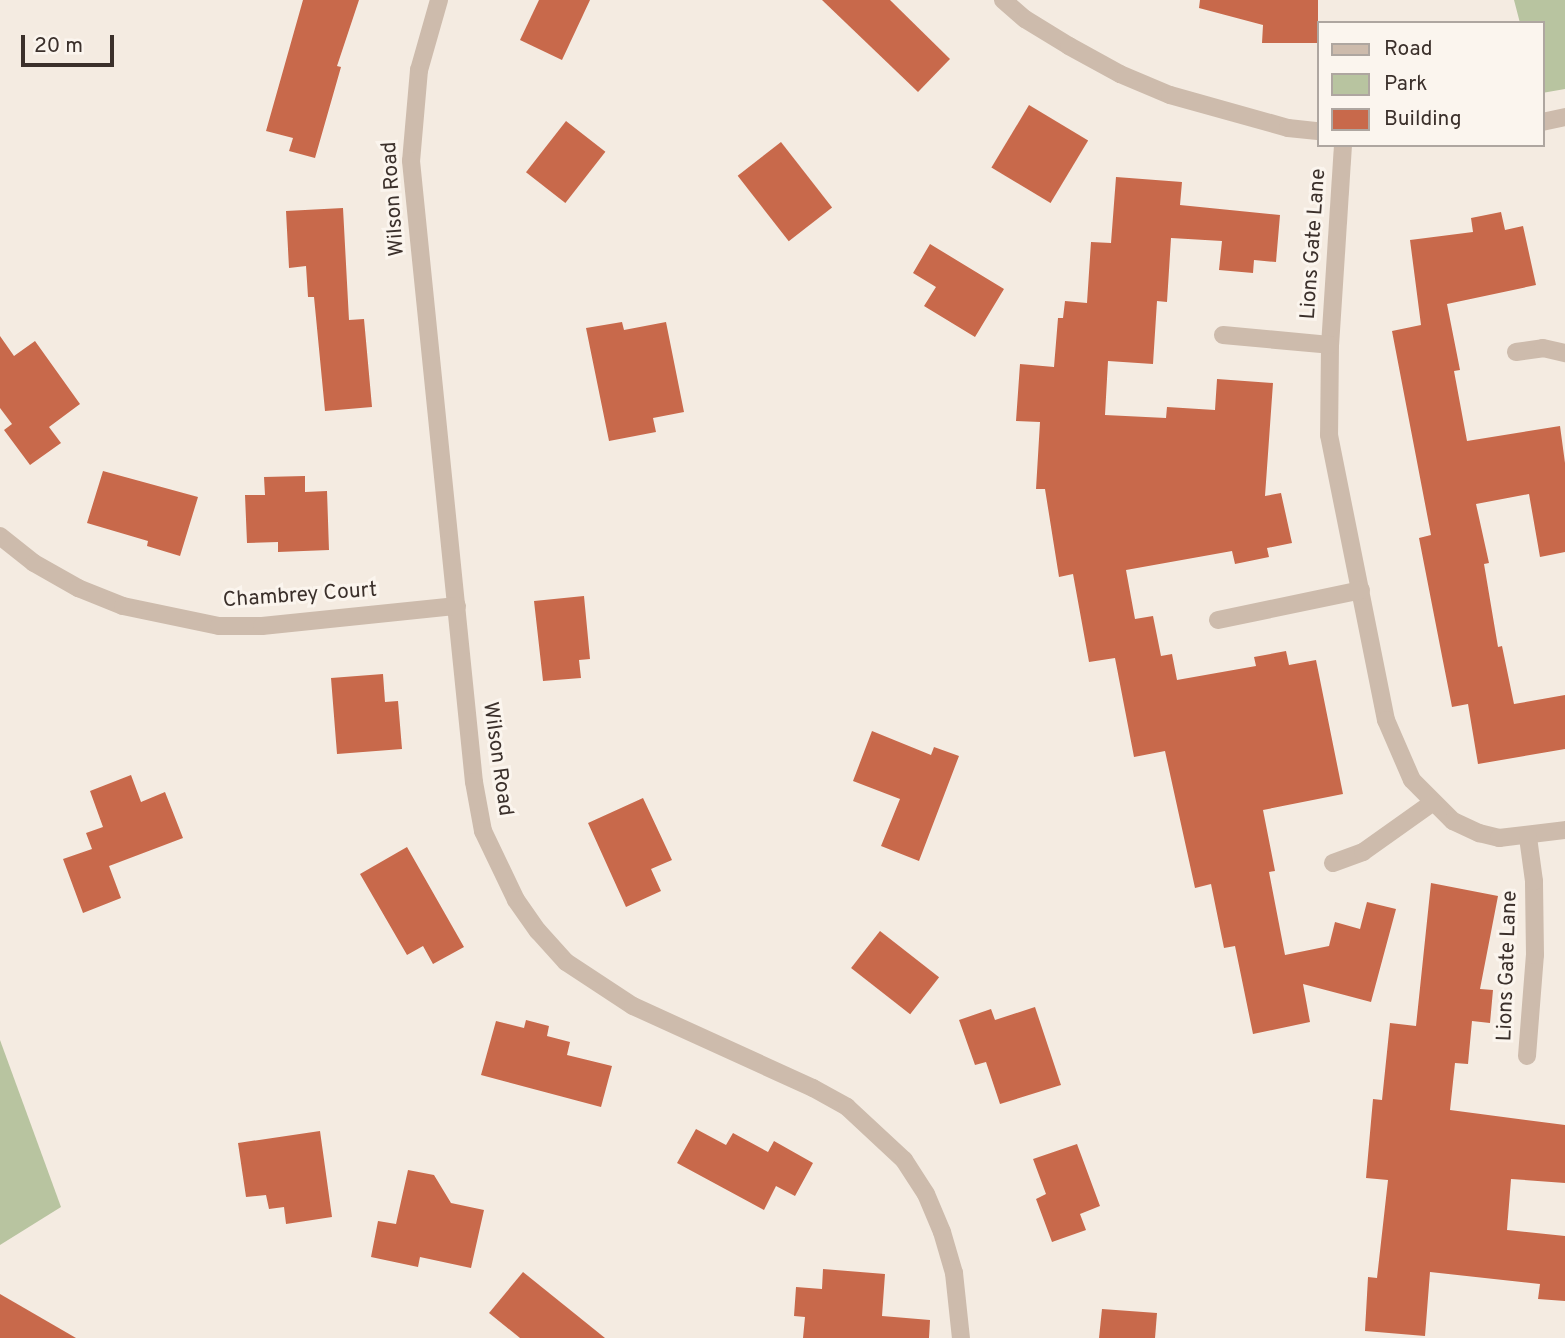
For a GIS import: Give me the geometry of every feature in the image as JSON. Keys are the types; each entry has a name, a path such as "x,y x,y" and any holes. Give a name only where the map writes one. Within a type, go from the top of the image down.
{"street":[{"name":"Wilson Road","path":"439,0 419,70 411,162 474,782 483,831 516,900 566,962 633,1006 813,1088 847,1107 904,1160 926,1194 942,1232 954,1273 961,1338"},
{"path":"1003,0 1025,19 1069,46 1120,74 1158,90 1276,125 1316,131"},
{"path":"1544,122 1565,117"},
{"name":"Lions Gate Lane","path":"1343,147 1331,345 1329,435 1334,471 1361,590 1386,720 1412,780 1432,803 1453,821 1479,833 1499,838 1565,830"},
{"name":"Lions Gate Lane","path":"1223,335 1331,345"},
{"path":"1516,352 1544,348 1565,353"},
{"name":"Chambrey Court","path":"0,536 34,563 78,588 123,606 219,626 261,626 457,606"},
{"path":"1218,620 1361,590"},
{"path":"1333,863 1363,852 1410,822 1432,803"},
{"name":"Lions Gate Lane","path":"1527,1056 1535,955 1534,881 1528,836"}],"green space":[{"path":"1514,0 1565,0 1565,89 1544,93 1544,21 1519,21"},
{"path":"0,1040 61,1207 0,1245"}],"building":[{"path":"303,0 359,0 337,66 341,67 315,158 289,151 293,138 266,131"},
{"path":"539,0 590,0 562,60 520,40"},
{"path":"822,0 890,0 950,59 918,92"},
{"path":"1200,0 1318,0 1316,43 1262,43 1263,25 1199,8"},
{"path":"1029,105 1088,141 1051,203 991,168"},
{"path":"566,121 605,152 565,203 526,172"},
{"path":"781,142 832,207 789,241 738,176"},
{"path":"1116,177 1182,182 1180,205 1280,215 1276,262 1254,260 1253,273 1219,270 1222,241 1171,238 1167,302 1157,301 1153,364 1108,361 1105,415 1166,418 1167,407 1215,410 1217,379 1273,383 1265,496 1281,493 1292,543 1267,548 1269,557 1235,564 1232,551 1126,570 1135,619 1153,616 1161,656 1172,654 1177,680 1256,666 1254,657 1286,651 1289,665 1316,660 1343,794 1263,810 1275,871 1269,872 1285,955 1329,946 1335,922 1360,929 1367,902 1396,909 1371,1002 1303,984 1310,1022 1253,1034 1235,946 1224,948 1211,884 1195,888 1165,751 1134,757 1115,658 1089,662 1073,574 1059,577 1045,489 1036,489 1040,422 1016,421 1020,364 1054,367 1058,318 1063,318 1065,301 1087,303 1091,242 1111,243"},
{"path":"343,208 349,320 364,319 372,407 325,411 314,297 308,297 306,266 289,268 286,211"},
{"path":"1501,212 1505,230 1523,226 1536,285 1447,304 1460,370 1454,371 1467,441 1560,426 1565,463 1565,552 1540,557 1529,494 1476,504 1489,563 1484,564 1498,647 1502,646 1514,704 1565,695 1565,749 1478,764 1468,704 1452,707 1419,538 1431,535 1392,331 1421,325 1410,240 1473,232 1471,218"},
{"path":"930,244 1004,289 975,337 924,306 936,287 913,273"},
{"path":"622,322 624,330 666,322 684,412 653,418 656,432 609,441 586,328"},
{"path":"0,336 14,356 35,341 80,404 49,427 61,443 30,465 4,430 12,424 0,408"},
{"path":"103,471 198,497 180,556 147,546 148,541 87,523"},
{"path":"305,476 305,492 327,491 329,550 278,552 278,542 247,543 245,495 265,495 264,477"},
{"path":"584,596 590,659 579,660 581,678 543,681 534,601"},
{"path":"383,674 385,702 398,701 402,749 337,754 331,678"},
{"path":"872,731 931,755 934,747 959,756 919,861 881,846 900,799 853,781"},
{"path":"131,775 141,802 165,792 183,838 109,866 121,898 83,913 63,859 92,849 86,833 103,827 90,791"},
{"path":"643,798 672,860 651,869 661,891 626,907 588,823"},
{"path":"407,847 464,947 433,964 423,946 407,955 360,874"},
{"path":"1431,883 1498,896 1480,989 1493,990 1490,1023 1472,1021 1468,1064 1455,1063 1450,1110 1565,1125 1565,1183 1511,1179 1507,1230 1565,1236 1565,1301 1538,1299 1540,1284 1430,1272 1425,1336 1365,1331 1368,1277 1377,1278 1388,1180 1366,1178 1373,1099 1382,1100 1390,1023 1416,1026"},
{"path":"880,931 939,977 910,1014 851,968"},
{"path":"1035,1007 1061,1085 1000,1104 986,1062 975,1065 959,1020 991,1009 995,1020"},
{"path":"526,1020 549,1026 547,1036 570,1042 567,1055 612,1066 601,1107 481,1075 496,1021 524,1028"},
{"path":"696,1129 726,1145 733,1133 768,1152 774,1141 813,1163 795,1196 776,1186 764,1210 677,1163"},
{"path":"320,1131 332,1217 286,1224 284,1207 269,1209 266,1195 246,1197 238,1143"},
{"path":"1077,1144 1100,1206 1080,1214 1086,1230 1052,1242 1036,1199 1046,1194 1033,1159"},
{"path":"408,1170 434,1175 451,1203 484,1210 471,1268 420,1257 418,1267 371,1257 378,1221 396,1224"},
{"path":"823,1269 885,1274 882,1316 930,1320 929,1338 803,1338 805,1317 794,1316 796,1287 822,1289"},
{"path":"523,1272 605,1338 520,1338 489,1313"},
{"path":"0,1294 76,1338 0,1338"},
{"path":"1102,1309 1157,1313 1155,1338 1099,1338"}]}
